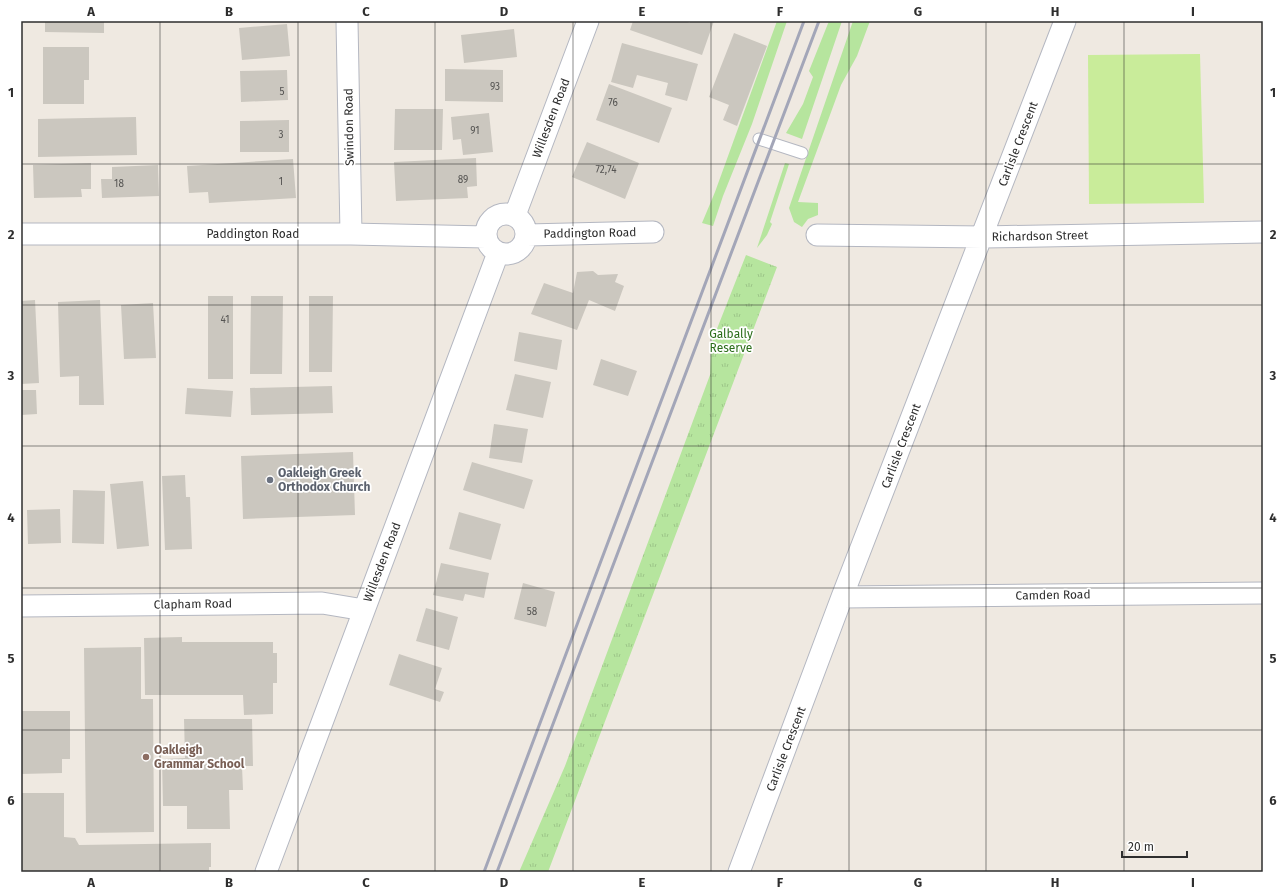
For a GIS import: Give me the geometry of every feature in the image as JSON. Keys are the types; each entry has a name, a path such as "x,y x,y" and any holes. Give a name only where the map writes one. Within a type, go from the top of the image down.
{"street":[{"name":"Swindon Road","path":"347,21 351,234"},
{"name":"Willesden Road","path":"515,215 588,21"},
{"name":"Carlisle Crescent","path":"739,872 842,598 983,237 1065,21"},
{"path":"509,213 515,215 524,223 527,235 525,244 516,252 506,254 498,253 492,249 486,237 486,229 490,222 499,215 509,213"},
{"name":"Paddington Road","path":"527,235 653,232"},
{"name":"Richardson Street","path":"817,235 983,237 1263,232"},
{"name":"Paddington Road","path":"21,234 351,234 486,237"},
{"name":"Willesden Road","path":"266,872 498,253"},
{"name":"Camden Road","path":"842,598 1263,593"},
{"name":"Clapham Road","path":"21,606 322,603 364,610"}],"lane":[{"path":"759,139 802,153"}],"green space":[{"path":"777,21 787,21 752,124 723,196 713,226 702,223 715,192"},
{"path":"829,21 842,21 802,139 786,133 803,104 813,77 809,71"},
{"path":"853,21 870,21 857,56 841,85 798,202 818,203 818,215 808,219 802,227 794,222 789,208"},
{"path":"1200,54 1204,203 1089,204 1088,55"},
{"path":"785,163 789,164 770,222 772,224 767,235 757,248"},
{"name":"Galbally Reserve","path":"746,255 777,267 548,872 519,872 565,766 710,375 711,344"}],"building":[{"path":"45,21 104,21 104,33 45,32"},
{"path":"633,21 685,21 690,23 690,21 714,21 702,55 630,30"},
{"path":"287,24 290,56 242,60 239,28"},
{"path":"514,29 517,57 464,63 461,35"},
{"path":"734,33 767,46 737,126 723,120 729,105 709,97"},
{"path":"622,43 698,64 687,101 665,95 668,83 637,75 633,88 611,82"},
{"path":"43,47 89,47 89,80 84,80 84,104 43,104"},
{"path":"445,69 503,70 503,102 445,101"},
{"path":"287,70 288,100 241,102 240,71"},
{"path":"609,84 672,108 659,143 596,120"},
{"path":"395,109 443,109 442,150 394,150"},
{"path":"489,113 493,152 463,155 461,139 453,140 451,117"},
{"path":"136,117 137,155 38,157 38,119"},
{"path":"289,120 289,152 240,152 240,121"},
{"path":"587,142 639,163 625,199 572,177"},
{"path":"476,158 477,186 467,187 468,198 396,201 394,162"},
{"path":"293,159 296,198 209,203 208,192 189,193 187,166"},
{"path":"91,163 91,189 81,189 82,197 34,198 33,165"},
{"path":"158,165 159,196 102,198 101,179 112,179 112,167"},
{"path":"593,271 598,275 618,274 615,282 624,286 615,311 589,300 577,330 531,314 544,283 573,293 577,272"},
{"path":"208,296 233,296 233,379 208,379"},
{"path":"251,296 283,296 282,374 250,374"},
{"path":"309,296 333,296 332,372 309,372"},
{"path":"35,300 39,383 21,384 21,301"},
{"path":"100,300 104,405 79,405 79,376 60,377 58,302"},
{"path":"153,303 156,358 124,359 121,305"},
{"path":"519,332 562,340 557,370 514,361"},
{"path":"601,359 637,371 628,396 593,385"},
{"path":"515,374 551,382 543,418 506,410"},
{"path":"332,386 333,413 251,415 250,388"},
{"path":"187,388 233,391 231,417 185,414"},
{"path":"21,390 36,390 37,414 21,415"},
{"path":"494,424 528,429 522,463 489,458"},
{"path":"353,452 355,515 243,519 241,456"},
{"path":"472,462 533,480 524,509 463,490"},
{"path":"185,475 186,497 190,497 192,549 165,550 162,476"},
{"path":"143,481 149,546 117,549 110,484"},
{"path":"73,490 105,491 104,544 72,543"},
{"path":"60,509 61,543 28,544 27,510"},
{"path":"459,512 501,524 491,560 449,549"},
{"path":"441,563 489,573 484,598 465,594 463,601 433,595"},
{"path":"523,583 555,592 546,627 514,619"},
{"path":"426,608 458,617 449,650 416,641"},
{"path":"182,637 182,642 273,642 273,653 277,653 277,683 273,683 273,714 244,715 243,695 145,695 144,638"},
{"path":"141,647 141,699 153,699 154,832 86,833 84,648"},
{"path":"399,654 442,668 435,689 444,692 440,702 389,685"},
{"path":"21,711 70,711 70,759 62,759 62,773 21,774"},
{"path":"184,719 252,719 253,766 242,766 243,790 229,790 230,829 187,829 187,806 163,806 162,759 185,758"},
{"path":"21,793 64,793 64,837 75,838 79,845 211,843 211,867 209,867 209,872 21,872"}],"railway":[{"path":"484,872 804,21"},
{"path":"497,872 819,21"}],"place":[{"name":"Oakleigh Greek Orthodox Church","path":"270,480"},
{"name":"Oakleigh Grammar School","path":"146,757"}]}
